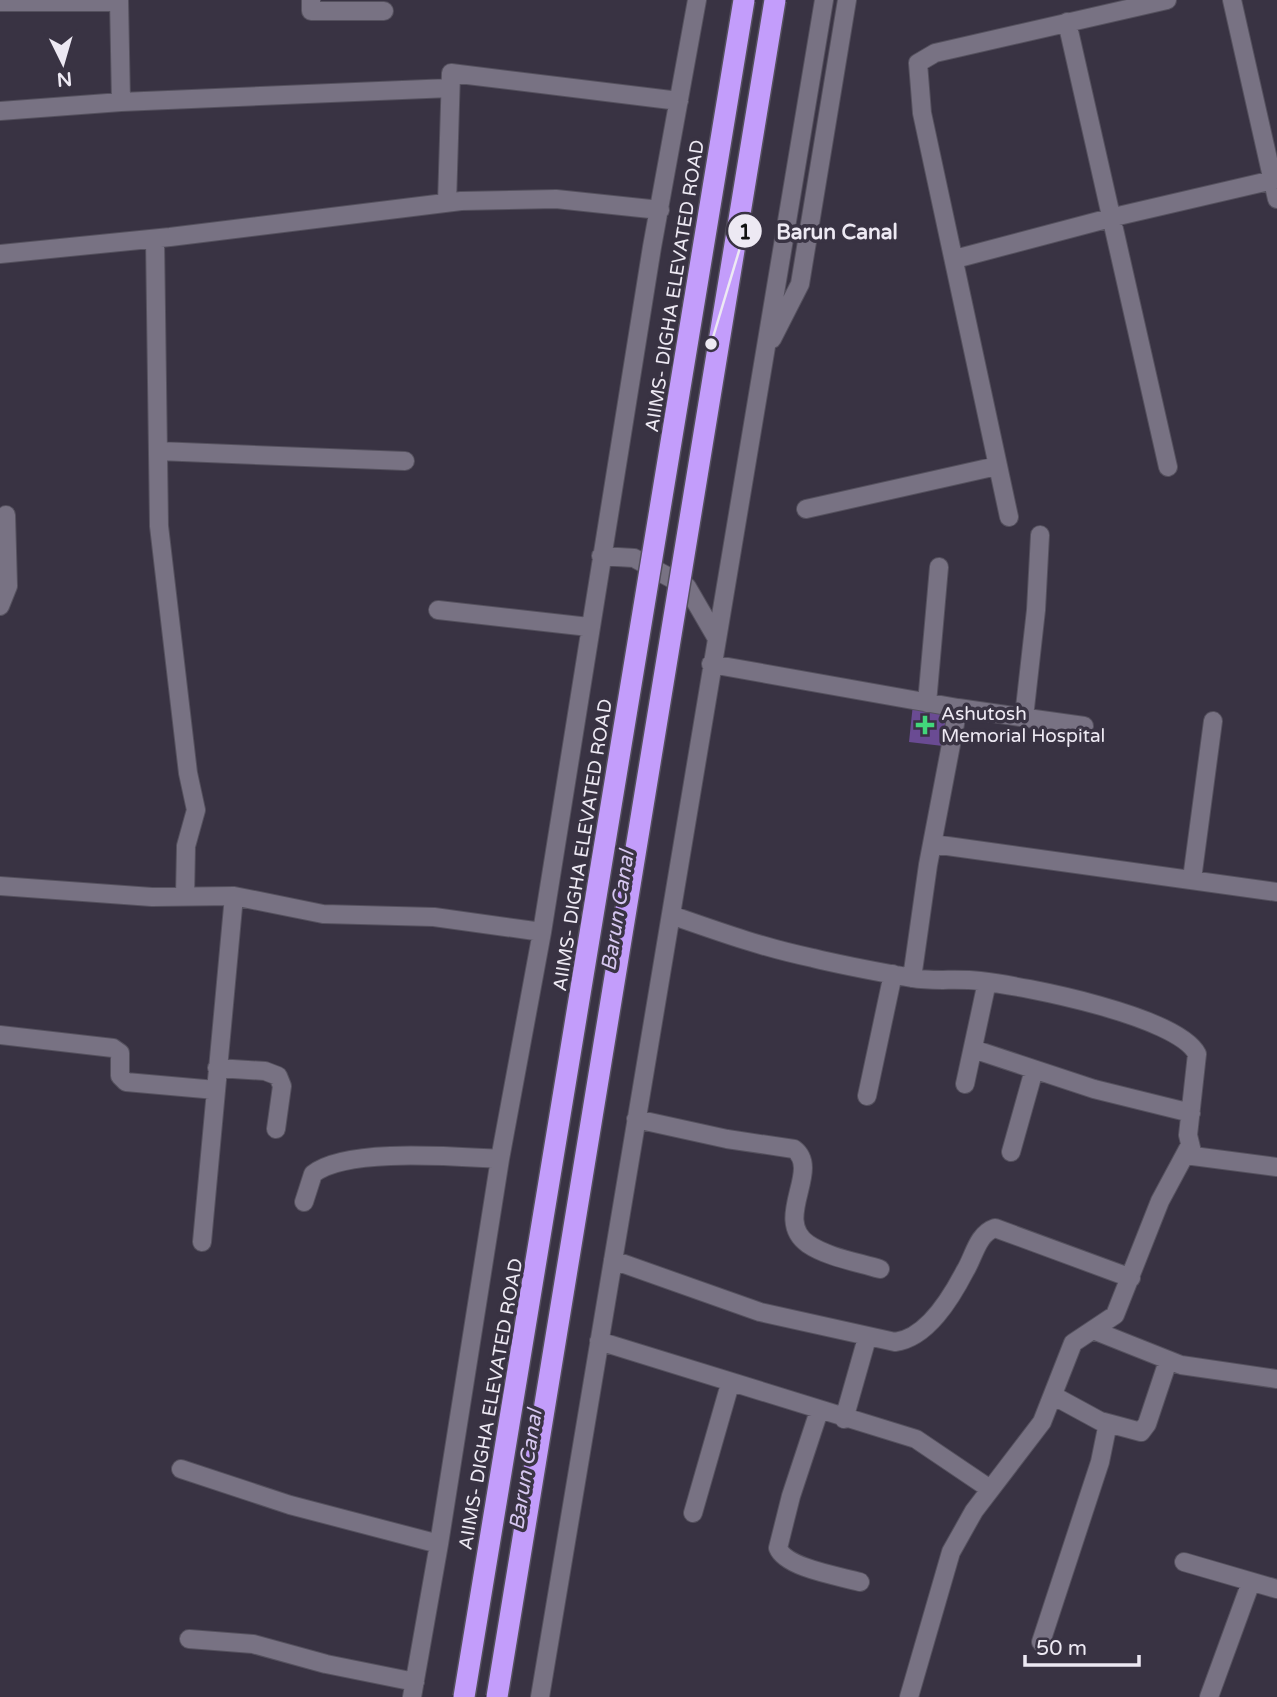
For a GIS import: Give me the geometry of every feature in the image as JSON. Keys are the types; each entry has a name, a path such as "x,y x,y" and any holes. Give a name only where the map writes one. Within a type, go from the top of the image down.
{"highway":[{"name":"AIIMS- DIGHA ELEVATED ROAD","path":"464,1697 744,0"},
{"path":"497,1697 775,0"}],"street":[{"path":"311,0 312,11 384,11"},
{"path":"190,1639 253,1644 413,1689 439,1544 500,1158 542,932 589,627 697,0"},
{"path":"540,1697 824,0"},
{"path":"764,355 800,284 847,0"},
{"path":"1009,517 922,113 918,63 935,52 1167,0"},
{"path":"1233,0 1275,180 1277,199"},
{"path":"0,2 119,1 121,102"},
{"path":"1067,22 1114,217 1168,467"},
{"path":"447,203 451,73 678,101"},
{"path":"0,111 121,102 450,88"},
{"path":"955,260 1114,217 1275,180"},
{"path":"0,254 155,239 507,198 556,199 660,210"},
{"path":"155,239 160,541 188,773 196,810 186,846 185,897"},
{"path":"158,451 405,461"},
{"path":"806,509 997,466"},
{"path":"0,606 8,586 6,515"},
{"path":"1024,717 1035,622 1040,535"},
{"path":"601,556 634,558 687,587 716,637"},
{"path":"928,703 939,567"},
{"path":"438,610 589,627"},
{"path":"711,664 958,708 1084,726"},
{"path":"912,978 958,708"},
{"path":"1192,879 1213,721"},
{"path":"933,844 1277,892"},
{"path":"0,886 185,897 234,896 323,914 434,917 542,932"},
{"path":"202,1242 234,896"},
{"path":"671,915 812,958 912,978 988,982 1042,991 1111,1010 1183,1038 1196,1054 1189,1147 1160,1201 1115,1315 1073,1343 1067,1352 1054,1396 1031,1438 961,1531 951,1552 909,1697"},
{"path":"867,1096 893,974"},
{"path":"965,1084 988,982"},
{"path":"0,1035 113,1048 120,1053 120,1076 126,1082 216,1090"},
{"path":"973,1049 1094,1089 1191,1113"},
{"path":"217,1068 265,1071 278,1076 282,1086 276,1129"},
{"path":"1011,1152 1034,1070"},
{"path":"636,1119 727,1139 794,1149 802,1160 803,1170 794,1211 794,1222 801,1238 817,1249 880,1269"},
{"path":"1189,1147 1193,1156 1198,1158 1277,1167"},
{"path":"304,1202 313,1174 338,1162 396,1157 500,1158"},
{"path":"613,1260 760,1312 867,1338 905,1341 927,1327 965,1272 982,1236 995,1228 1131,1278"},
{"path":"1093,1329 1168,1361 1207,1370 1277,1379"},
{"path":"844,1419 867,1338"},
{"path":"599,1340 730,1384 916,1439 990,1489"},
{"path":"1054,1396 1108,1423 1136,1433 1144,1430 1168,1361"},
{"path":"693,1513 730,1384"},
{"path":"819,1411 791,1496 778,1548 780,1554 792,1563 860,1582"},
{"path":"1041,1642 1100,1462 1108,1423"},
{"path":"181,1469 290,1505 439,1544"},
{"path":"1184,1562 1277,1589"},
{"path":"1209,1697 1251,1581"}],"building":[{"path":"913,704 947,707 943,746 909,742"}],"place":[{"name":"Barun Canal","path":"711,344"},
{"name":"Ashutosh Memorial Hospital","path":"925,725"}]}
